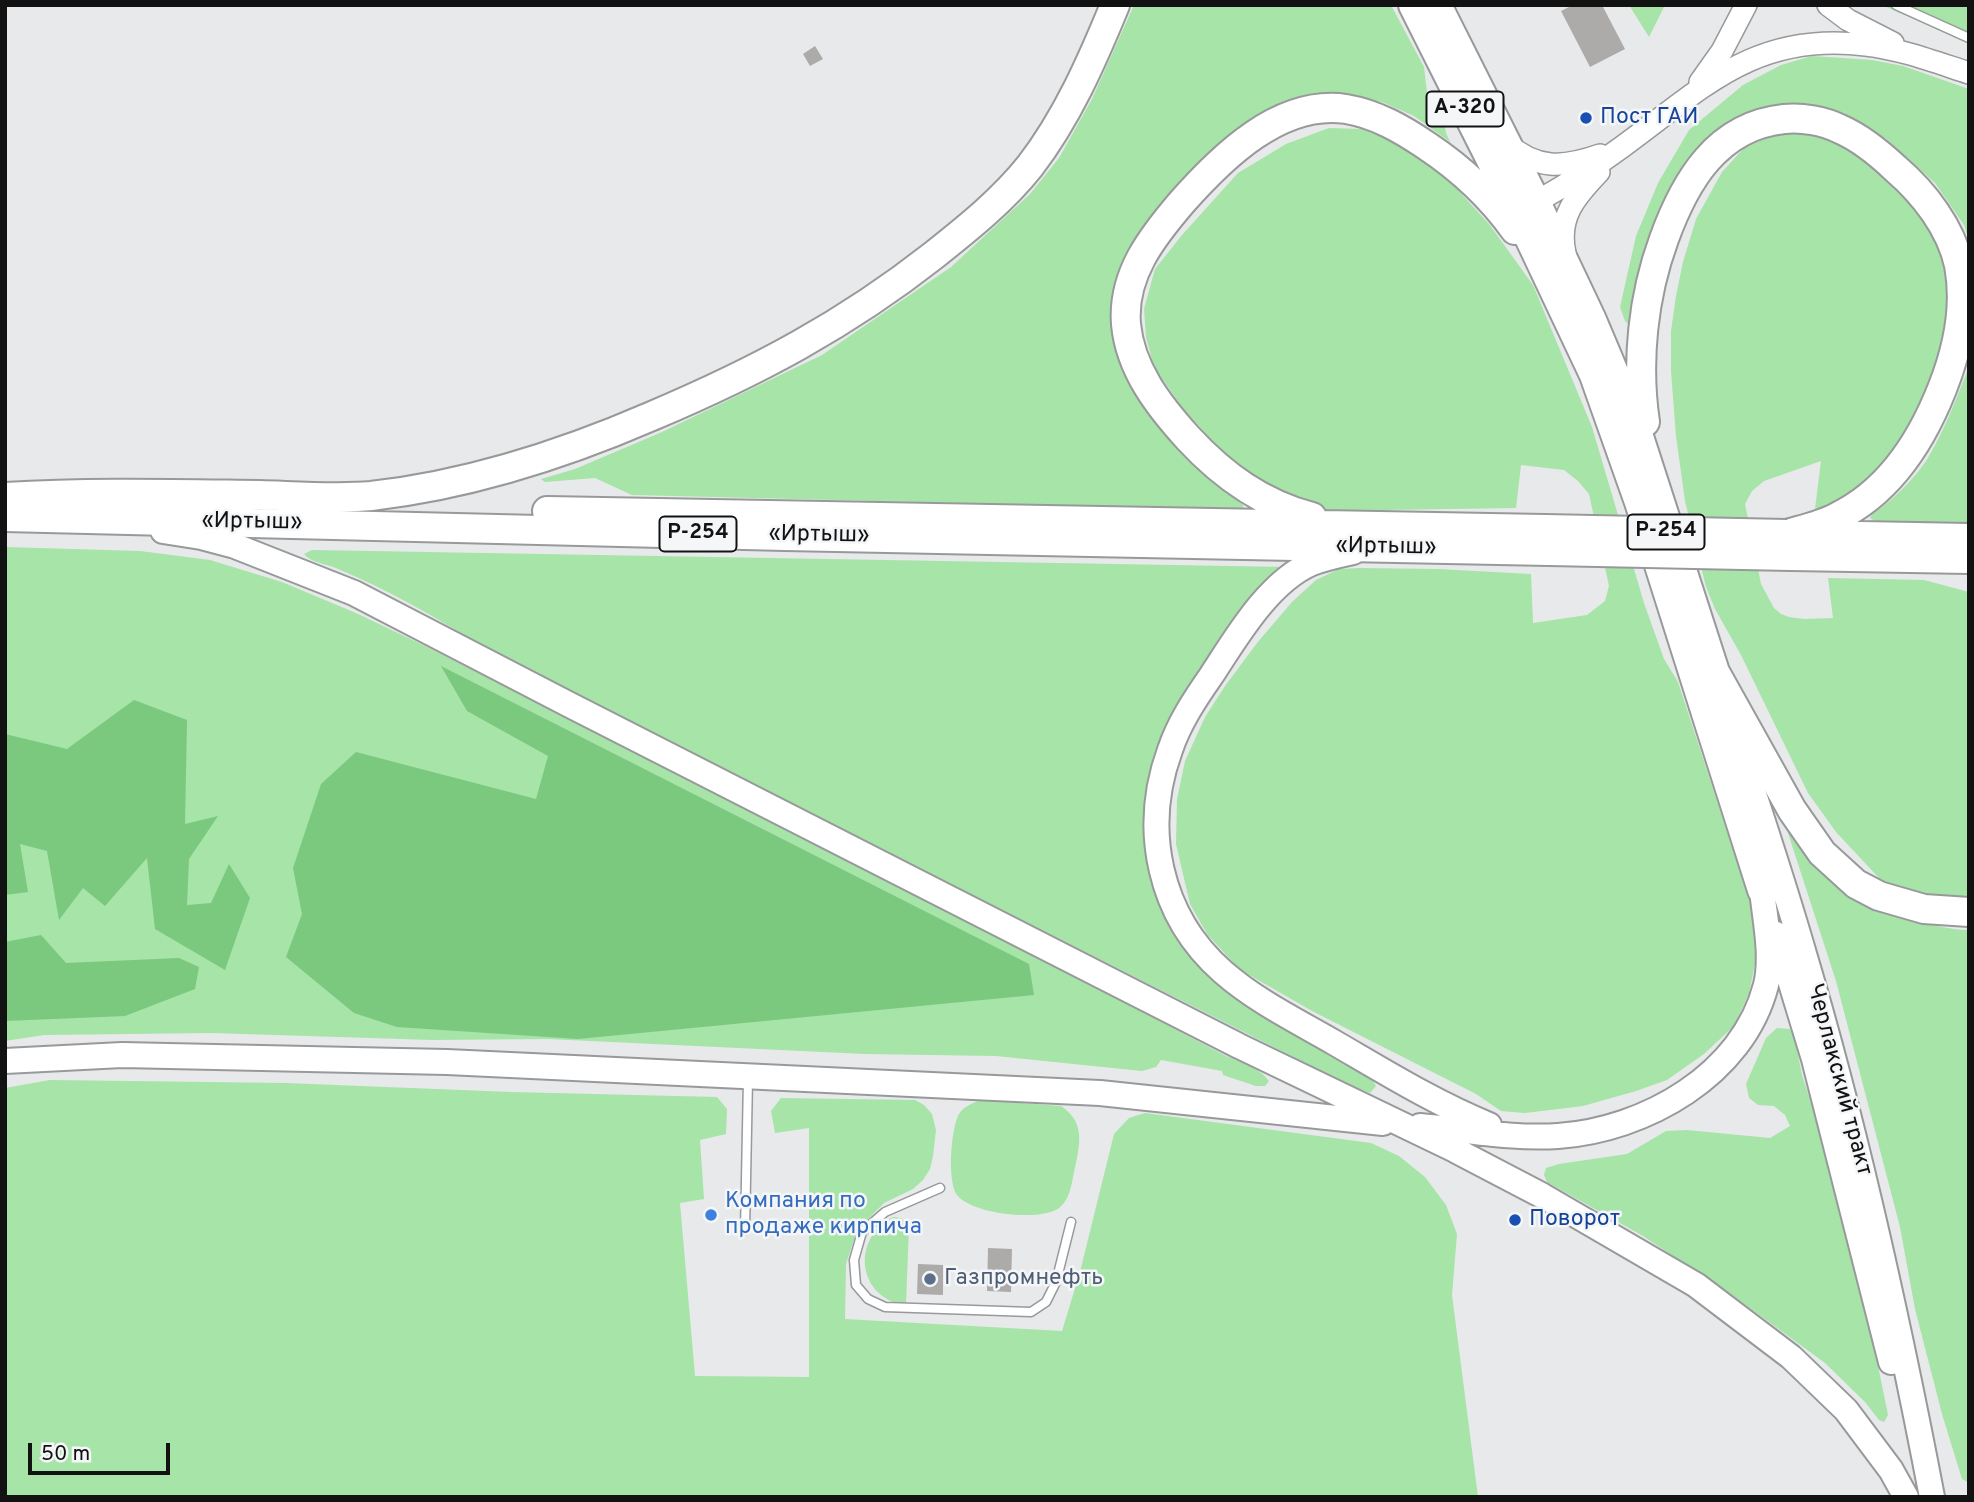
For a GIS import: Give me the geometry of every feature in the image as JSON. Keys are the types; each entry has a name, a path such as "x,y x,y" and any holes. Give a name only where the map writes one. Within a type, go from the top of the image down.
{"highway":[{"path":"5,496 72,493 367,496 408,491 467,480 518,466 567,450 684,403 764,365 835,326 909,275 971,225 1010,188 1051,137 1086,74 1115,5"},
{"name":"А-320","path":"1413,5 1527,207 1558,273"},
{"name":"А-320","path":"1437,5 1506,142 1527,207"},
{"path":"1370,526 1293,512 1269,502 1219,468 1158,402 1136,363 1126,325 1129,289 1143,254 1154,235 1194,189 1215,167 1260,132 1302,112 1322,108 1364,113 1410,134 1463,174 1558,273 1614,369 1632,415 1715,672 1807,834 1837,868 1856,884 1879,896 1924,909 1969,912"},
{"path":"1659,498 1644,418 1642,351 1649,290 1656,259 1676,207 1698,170 1739,132 1770,120 1790,118 1821,122 1849,133 1881,155 1919,192 1934,212 1958,262 1962,282 1961,320 1957,345 1939,397 1922,432 1901,464 1872,496 1789,545"},
{"path":"1558,273 1639,502 1762,890"},
{"name":"«Иртыш»","path":"5,503 1370,526 1547,540"},
{"name":"«Иртыш»","path":"5,517 1391,548 1547,540"},
{"name":"Р-254","path":"1547,540 1789,545 1969,538"},
{"name":"Р-254","path":"1789,545 1854,557 1969,559"},
{"path":"1854,557 1938,568 1969,575"}],"main road":[{"path":"5,524 136,528 201,537 235,545 354,593 1190,1021 1543,1196 1696,1285 1791,1357 1846,1410 1891,1470 1906,1497"},
{"path":"1391,548 1333,556 1304,568 1284,582 1241,629 1189,708 1163,771 1156,824 1162,869 1176,913 1187,933 1223,973 1264,1002 1435,1100 1470,1117 1520,1135"},
{"name":"Черлакский тракт","path":"1715,672 1804,953 1832,1054 1904,1346 1931,1497"},
{"path":"5,1061 122,1055 447,1062 1100,1093 1403,1125 1557,1136 1590,1132 1650,1112 1679,1097 1719,1064 1748,1027 1766,984 1769,957 1762,890"},
{"name":"Черлакский тракт","path":"1762,890 1814,1059 1888,1352 1931,1497"}],"street":[{"path":"1690,94 1722,51 1746,5"},
{"path":"1828,5 1872,33 1933,61"},
{"path":"1527,207 1587,172 1690,94 1723,73 1768,52 1814,44 1863,44 1969,73"},
{"path":"1506,142 1518,153 1531,159 1556,165 1581,162 1621,148"},
{"path":"1558,273 1566,215 1585,186 1621,148"}],"lane":[{"path":"1896,5 1969,38"},
{"path":"745,1230 748,1077"},
{"path":"940,1188 885,1212 862,1232 854,1259 856,1285 868,1299 885,1307 1031,1312 1046,1303 1056,1282 1071,1222"}],"green space":[{"path":"1134,5 1391,5 1424,67 1427,93 1442,111 1450,142 1414,116 1382,102 1339,95 1308,97 1212,159 1113,320 1198,467 1243,505 1244,510 632,495 595,478 545,482 541,479 575,469 662,432 822,355 951,267 1030,194 1059,158 1092,99"},
{"path":"1629,5 1665,5 1649,37"},
{"path":"1882,5 1969,5 1969,44"},
{"path":"1812,56 1872,60 1903,66 1969,89 1969,241 1964,225 1935,183 1885,138 1836,112 1802,107 1724,132 1631,327 1625,321 1620,307 1636,236 1658,183 1689,130 1743,85 1781,65"},
{"path":"1329,128 1361,129 1391,140 1445,176 1489,224 1533,285 1592,427 1644,603 1664,659 1678,682 1751,905 1758,950 1749,993 1734,1026 1704,1054 1667,1080 1636,1091 1583,1106 1525,1113 1501,1111 1476,1094 1312,1011 1239,969 1207,934 1190,904 1176,844 1177,799 1185,761 1205,717 1225,686 1292,602 1316,580 1339,569 1360,568 1531,574 1533,623 1587,615 1605,601 1609,586 1589,494 1564,470 1521,465 1516,508 1319,511 1273,494 1232,463 1182,407 1154,367 1146,337 1144,309 1155,269 1238,173 1286,144"},
{"path":"1796,133 1824,137 1844,147 1871,164 1917,207 1944,255 1950,282 1949,339 1911,434 1866,489 1814,517 1821,461 1764,481 1752,491 1745,504 1761,584 1774,608 1781,614 1804,619 1833,618 1828,578 1924,580 1969,592 1969,901 1947,901 1897,888 1879,878 1836,832 1808,793 1741,655 1715,609 1706,587 1685,501 1671,371 1671,331 1683,262 1696,219 1722,172 1744,148 1772,136"},
{"path":"1969,367 1969,523 1876,522 1870,518 1872,514 1901,490 1926,461 1944,427"},
{"path":"5,547 140,551 210,560 282,582 356,613 1048,962 1250,1066 1261,1072 1269,1081 1265,1086 1256,1086 1223,1075 1222,1071 1161,1060 1156,1067 1142,1071 996,1056 865,1054 548,1039 433,1040 212,1033 44,1035 5,1041"},
{"path":"312,550 1287,567 1150,779 1175,932 1191,958 1223,985 1371,1078 1376,1086 1370,1093 1353,1087 736,776 477,643 391,594 304,554"},
{"path":"441,666 1029,964 1034,995 578,1039 397,1027 354,1013 286,957 302,914 293,868 321,784 356,752 536,799 548,756 467,711"},
{"path":"134,700 187,720 185,824 218,816 189,859 187,905 211,903 229,864 250,898 225,970 155,929 147,858 105,906 83,888 59,920 47,851 20,844 28,892 5,895 5,734 67,749"},
{"path":"1776,796 1792,833 1805,853 1831,882 1863,903 1881,911 1918,922 1969,930 1969,1483 1962,1479 1942,1414 1915,1309 1900,1227 1836,981"},
{"path":"41,935 66,963 179,958 199,967 195,989 125,1016 5,1021 5,942"},
{"path":"1777,1028 1790,1029 1795,1040 1802,1075 1818,1124 1875,1351 1888,1415 1884,1422 1879,1420 1865,1402 1825,1363 1735,1297 1643,1236 1547,1182 1544,1175 1546,1168 1559,1164 1627,1154 1666,1131 1687,1130 1770,1138 1790,1126 1785,1115 1774,1106 1758,1105 1749,1098 1746,1084 1766,1038"},
{"path":"50,1080 286,1083 717,1097 727,1109 726,1134 700,1140 704,1199 680,1203 695,1376 809,1377 809,1128 775,1133 771,1111 781,1098 915,1100 932,1114 936,1130 933,1156 930,1169 923,1180 913,1189 884,1203 857,1230 846,1264 845,1319 1062,1331 1080,1272 1114,1134 1129,1118 1145,1113 1371,1143 1399,1156 1425,1177 1446,1205 1457,1234 1452,1295 1478,1497 5,1497 5,1088"},
{"path":"980,1100 1061,1106 1073,1118 1079,1131 1078,1154 1069,1193 1059,1208 1037,1215 1006,1214 976,1207 957,1195 951,1168 956,1123 962,1110"},
{"path":"893,1217 901,1218 909,1226 906,1305 890,1300 878,1292 869,1280 865,1267 870,1239 879,1227"}],"building":[{"path":"1573,5 1602,5 1625,49 1590,67 1561,11"},
{"path":"815,46 823,59 810,66 803,54"},
{"path":"988,1248 1012,1249 1011,1292 987,1291"},
{"name":"Газпромнефть","path":"918,1264 943,1265 943,1295 917,1294"}],"place":[{"name":"Пост ГАИ","path":"1586,118"},
{"name":"Компания по продаже кирпича","path":"711,1215"},
{"name":"Поворот","path":"1515,1220"},
{"name":"Газпромнефть","path":"930,1279"}]}
